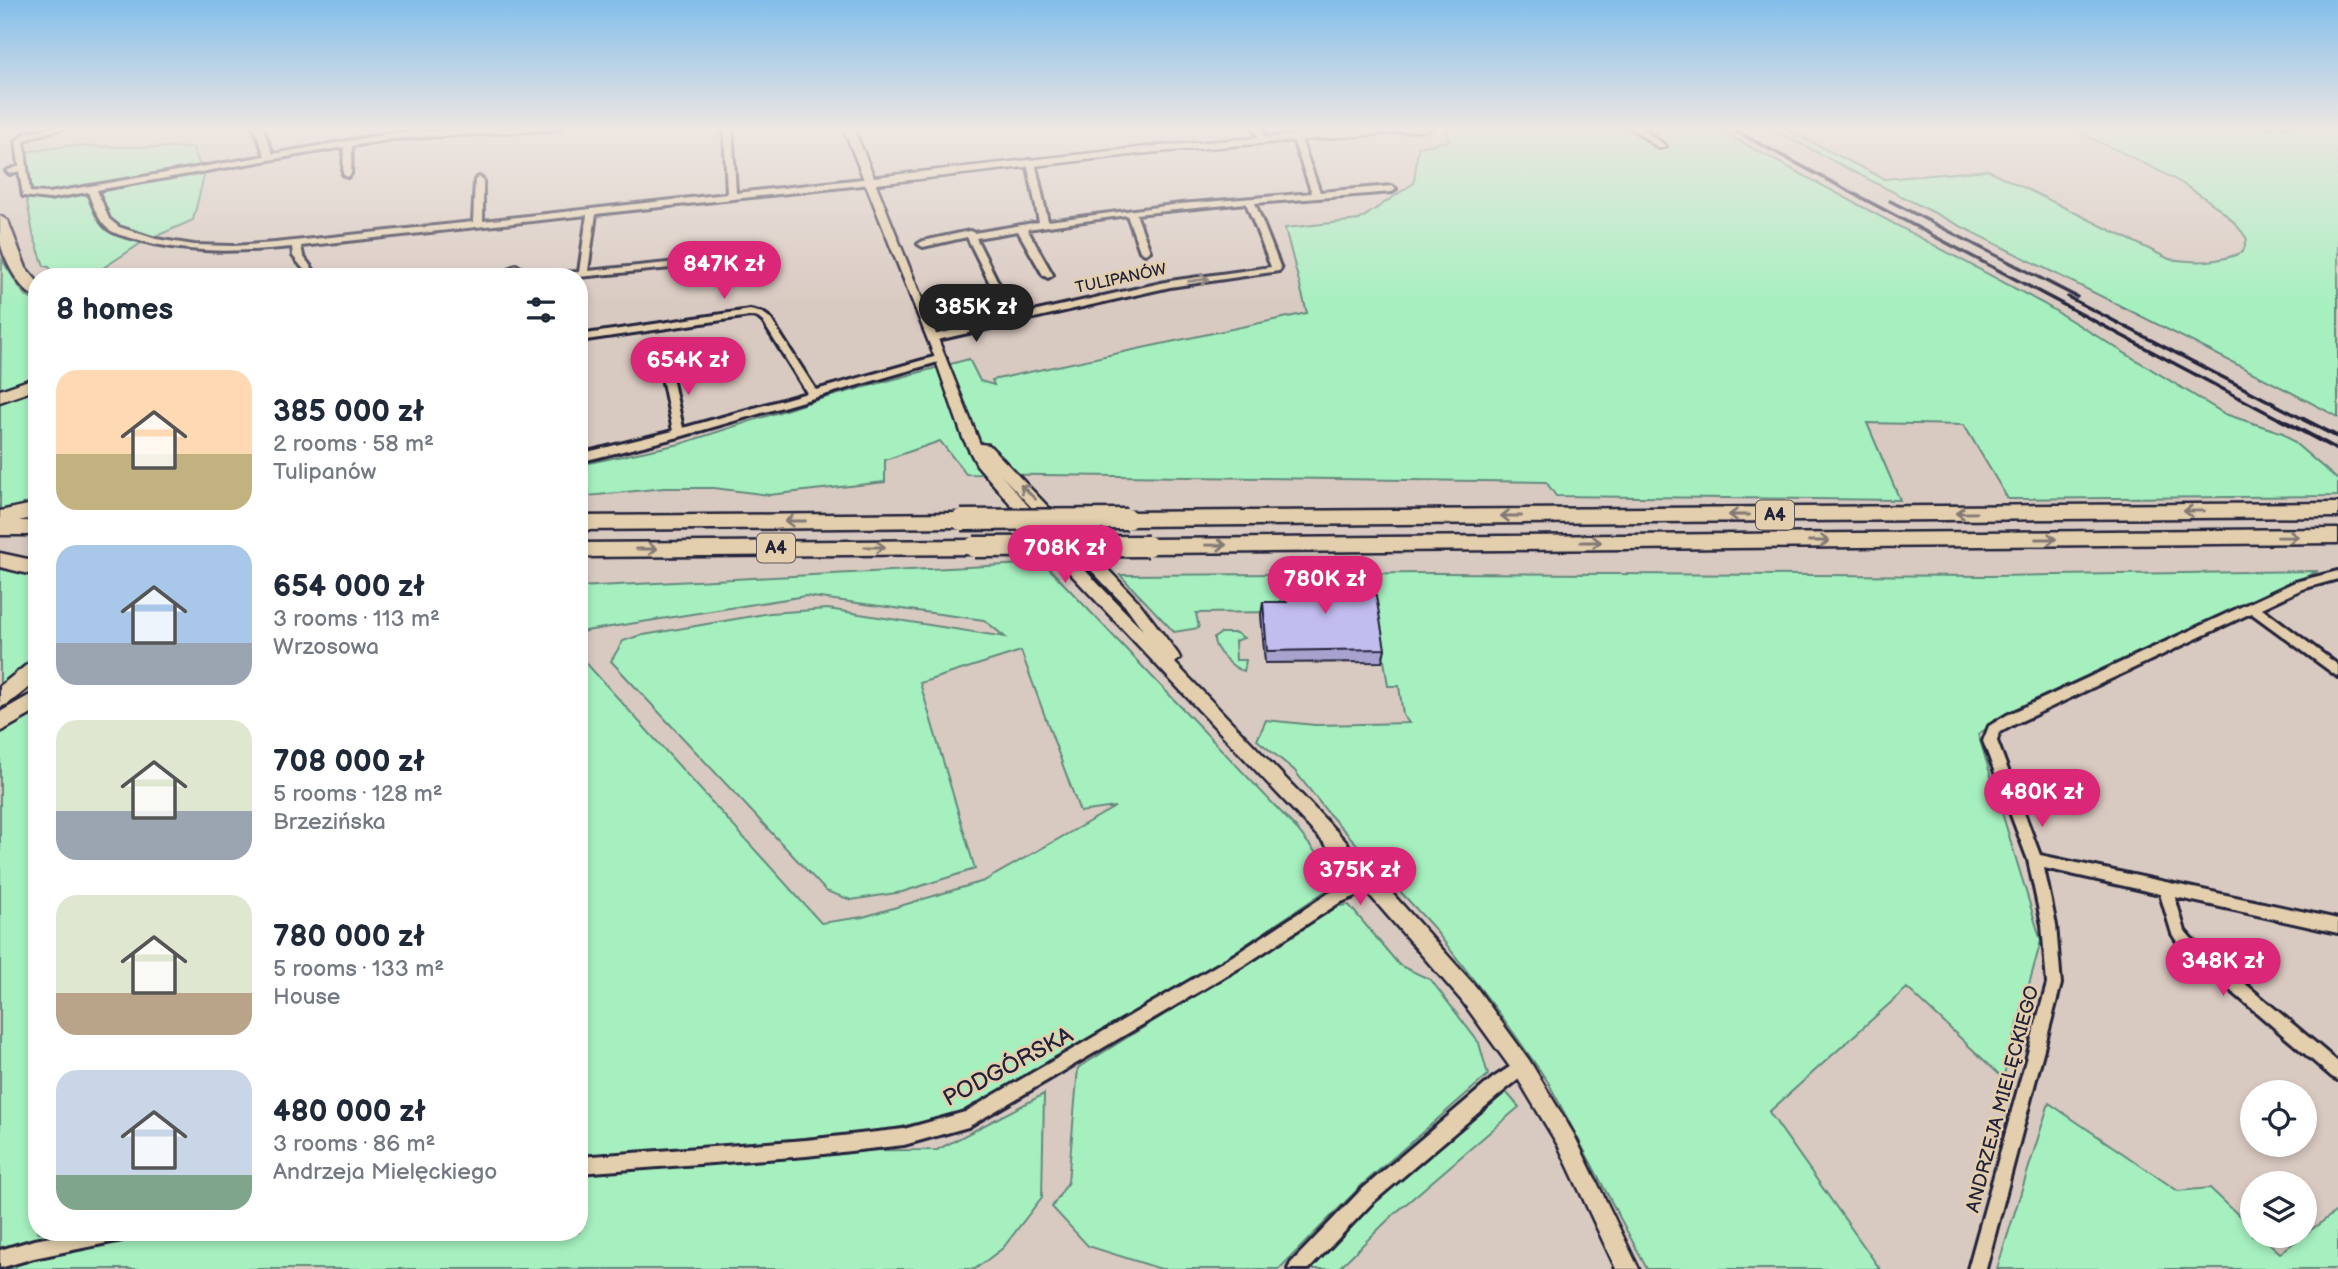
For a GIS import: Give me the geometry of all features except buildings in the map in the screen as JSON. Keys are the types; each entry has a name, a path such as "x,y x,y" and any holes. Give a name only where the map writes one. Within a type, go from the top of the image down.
{"highway":[{"path":"0,220 18,269 28,281"},
{"path":"0,396 28,386"},
{"name":"A4","path":"588,523 2338,510"},
{"path":"0,517 28,512"},
{"path":"0,528 28,528"},
{"name":"A4","path":"588,550 2338,536"},
{"path":"0,557 28,555"},
{"path":"0,557 28,566"},
{"path":"0,698 28,676"},
{"path":"0,723 28,706"}],"main road":[{"path":"873,186 968,425 990,456 1032,496 1133,605 1213,713 1371,883 1469,994 1522,1068 1566,1140 1628,1269"}],"street":[{"path":"25,186 26,194 33,197 103,186"},
{"path":"99,200 110,186"},
{"path":"478,222 479,186"},
{"path":"731,186 732,196"},
{"path":"92,188 99,200 102,217 110,227 174,247 206,250 296,244 823,186"},
{"path":"1036,186 1044,223"},
{"path":"1314,186 1317,195"},
{"path":"923,244 1044,223 1392,189"},
{"name":"TULIPANÓW","path":"933,338 1170,284 1276,269 1250,201"},
{"path":"584,268 592,211"},
{"path":"1131,214 1144,251"},
{"path":"1021,227 1048,275"},
{"path":"970,235 1012,320"},
{"path":"296,244 298,256 307,268"},
{"path":"588,274 767,256 764,272"},
{"path":"588,337 750,313 760,315 767,320 813,394"},
{"path":"588,456 679,433 941,358"},
{"path":"665,368 679,433"},
{"name":"ANDRZEJA MIELĘCKIEGO","path":"1977,1269 2054,984 2049,925 2035,860 1990,741 1994,730 2012,719 2299,585 2338,575"},
{"path":"2252,607 2338,672"},
{"path":"2035,860 2338,926"},
{"name":"PODGÓRSKA","path":"588,1164 904,1138 968,1119 1241,960 1334,898 1371,883"},
{"path":"2165,887 2179,934 2186,943 2338,1072"},
{"path":"1297,1269 1366,1198 1499,1084 1522,1068"},
{"path":"0,1259 75,1241"}],"green space":[{"path":"24,186 201,186 193,220 143,242 103,268 44,266 33,234"},
{"path":"1409,186 1824,186 2044,304 2225,414 2283,433 2338,480 2338,496 2008,499 1964,425 1867,423 1900,500 1556,496 1546,482 966,474 940,441 885,460 885,482 769,495 714,488 664,488 588,496 588,463 680,444 813,401 969,359 980,381 994,385 992,380 1307,313 1285,228 1359,220"},
{"path":"1882,186 2021,186 2169,259 2198,261 2216,260 2243,252 2247,239 2233,221 2186,186 2338,186 2338,417 2196,344"},
{"path":"2,260 28,297 28,383 0,394"},
{"path":"28,389 28,507 0,512 0,398"},
{"path":"1044,563 1297,829 1339,882 1205,972 973,1110 888,1130 668,1151 937,1150 1044,1094 1042,1197 1003,1248 975,1269 0,1269 0,731 28,714 28,1241 588,1241 588,665 821,923 863,917 984,881 1115,807 1080,812 1021,651 920,683 975,869 902,892 851,900 826,891 611,661 623,641 638,636 770,613 828,609 1005,637 984,620 805,596 588,631 588,587"},
{"path":"0,568 28,572 28,674 0,695"},
{"path":"2318,571 2030,703 1978,734 2041,941 2003,1078 1907,988 1769,1112 1880,1269 1647,1269 1548,1082 1503,1018 1432,926 1328,813 1294,770 1257,740 1266,720 1315,725 1409,723 1403,715 1399,686 1388,686 1373,589 1280,589 1282,612 1196,613 1199,628 1174,632 1120,575 1437,573 1991,576"},
{"path":"1221,633 1236,633 1244,638 1235,641 1236,660 1246,660 1244,671 1229,663 1220,653 1214,638"},
{"path":"1349,905 1399,965 1431,980 1479,1043 1488,1075 1362,1185 1279,1269 1161,1269 1088,1246 1052,1207 1068,1182 1078,1068 1339,906"},
{"path":"1506,1092 1519,1107 1392,1216 1338,1269 1311,1269 1382,1195"},
{"path":"2049,1103 2178,1191 2210,1188 2240,1217 2240,1248 2274,1248 2280,1253 2287,1248 2317,1248 2317,1226 2338,1210 2338,1269 1997,1269"}],"railway":[{"path":"1840,186 2283,421"},
{"path":"1890,201 2077,297"},
{"path":"2068,297 2307,421"},
{"path":"2280,419 2338,450"},
{"path":"2303,419 2338,437"}]}
